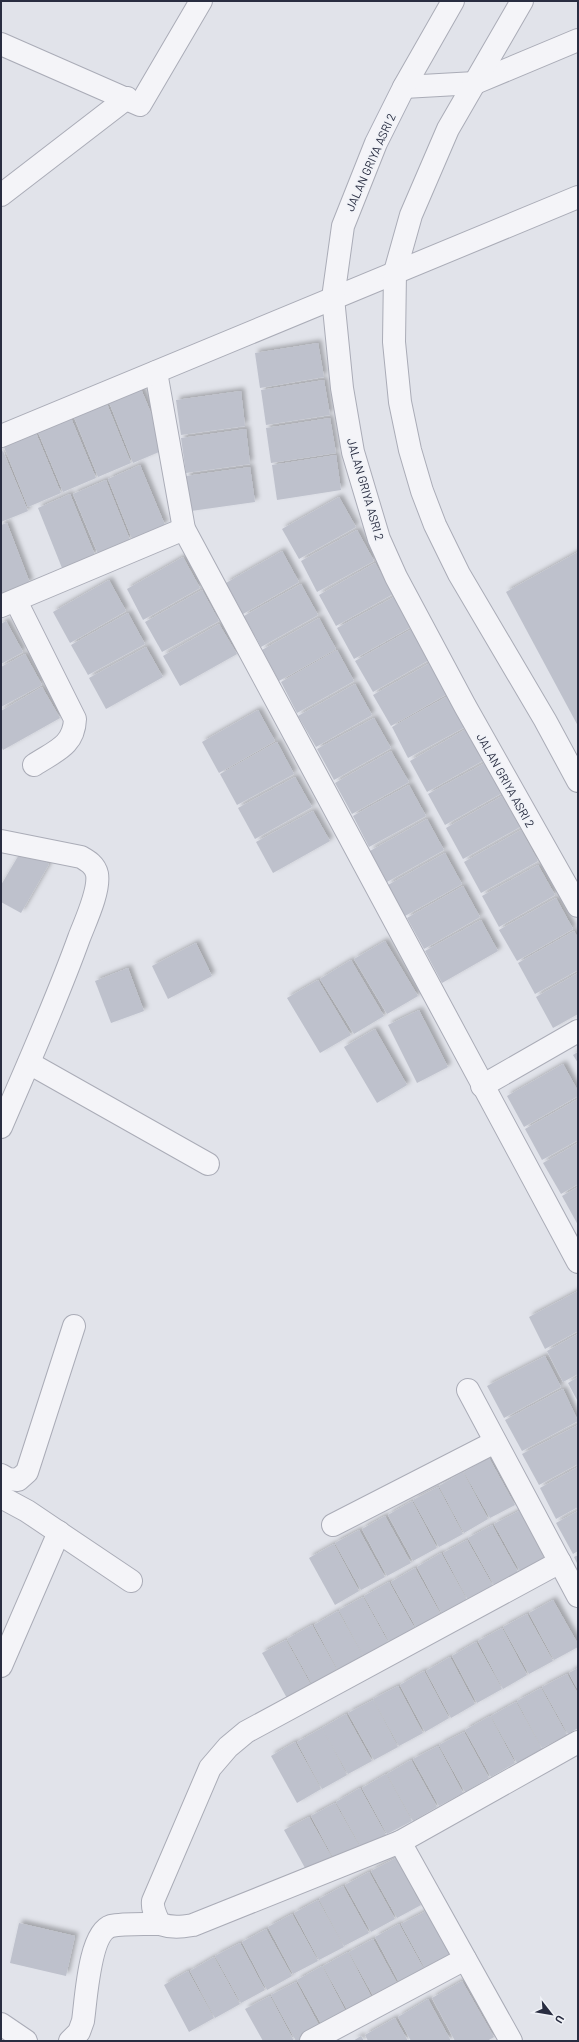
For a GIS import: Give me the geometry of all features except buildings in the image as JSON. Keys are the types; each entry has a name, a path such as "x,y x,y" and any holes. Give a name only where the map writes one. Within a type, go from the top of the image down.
{"street":[{"name":"JALAN GRIYA ASRI 2","path":"453,1 410,87 376,143 343,226 337,297 342,388 353,452 379,538 396,577 464,706 578,906"},
{"path":"522,1 469,83 411,215 391,274 394,342 400,402 410,450 422,491 435,525 459,574 545,720 578,781"},
{"path":"1,44 140,105 198,2"},
{"path":"410,87 469,83 578,40"},
{"path":"1,195 127,98"},
{"path":"1,436 578,197"},
{"path":"156,372 184,529 482,1086 578,1262"},
{"path":"34,765 69,742 73,734 75,719 9,604 184,529"},
{"path":"1,841 81,857 91,863 97,874 90,908 55,1004 1,1126"},
{"path":"482,1086 578,1030"},
{"path":"29,1063 208,1164"},
{"path":"1,1475 8,1479 18,1480 27,1472 74,1326"},
{"path":"468,1390 578,1596"},
{"path":"333,1525 495,1442"},
{"path":"1,1497 27,1510 131,1581"},
{"path":"1,1666 59,1532"},
{"path":"160,1924 152,1907 153,1901 210,1768 228,1747 246,1732 560,1562"},
{"path":"70,2041 79,2032 83,2021 94,1951 102,1934 110,1926 160,1924 176,1927 193,1925 400,1842 578,1742"},
{"path":"400,1842 510,2041"},
{"path":"311,2041 465,1959"},
{"path":"1,2024 26,2041"}]}
